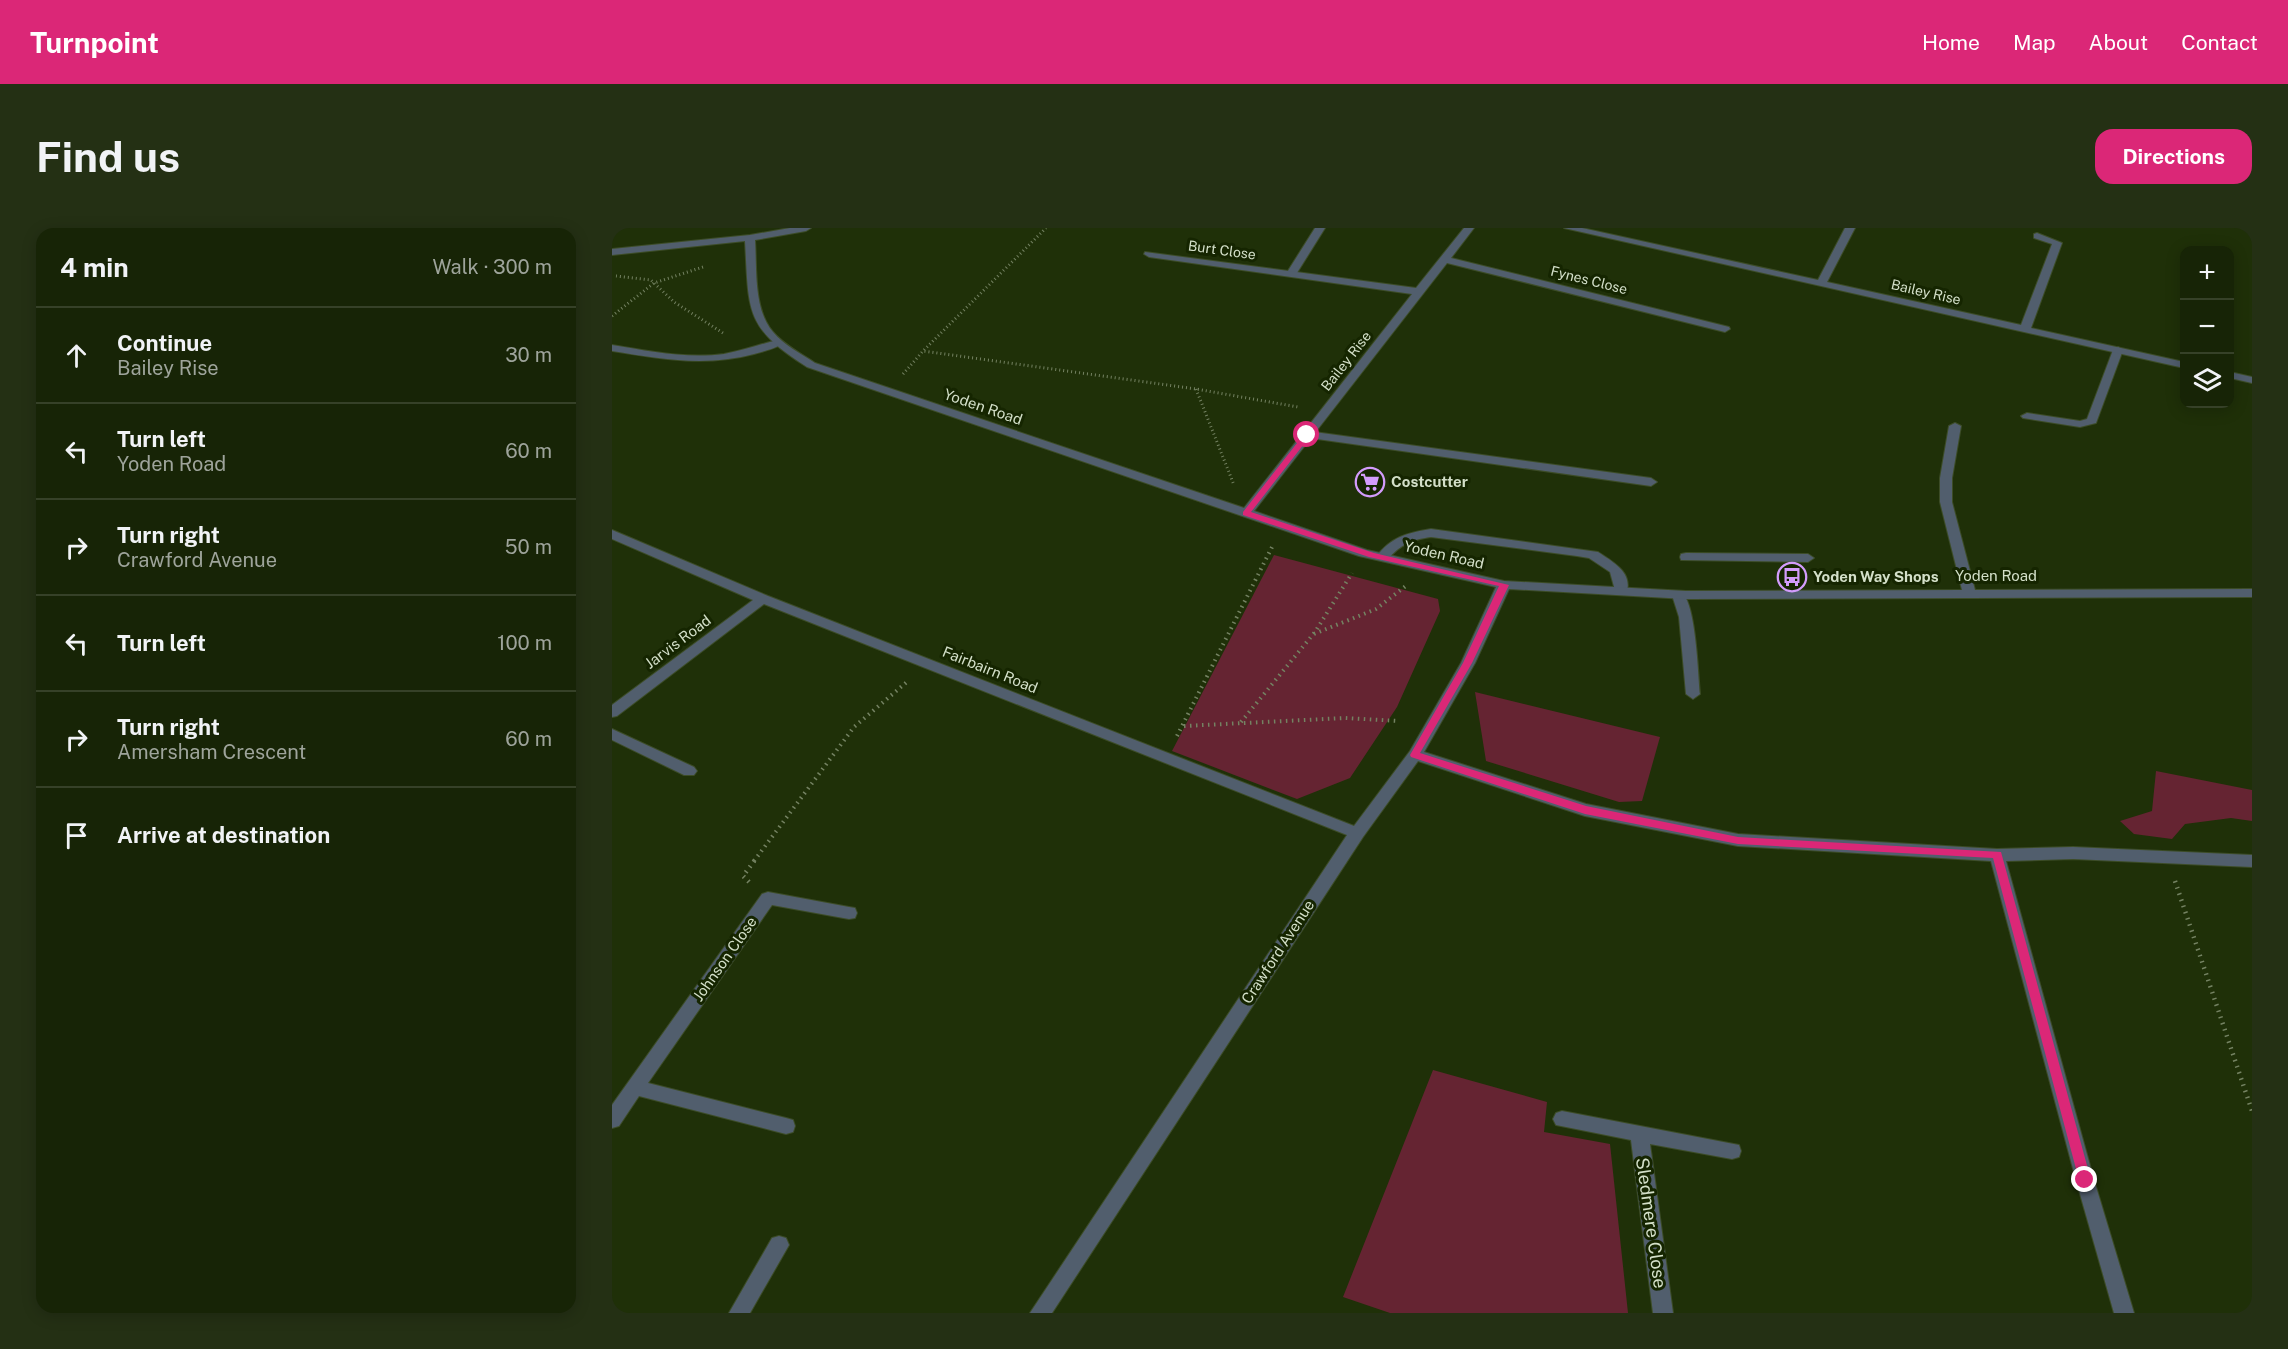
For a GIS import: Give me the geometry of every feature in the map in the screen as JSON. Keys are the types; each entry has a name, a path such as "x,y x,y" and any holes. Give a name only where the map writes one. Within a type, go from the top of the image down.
{"street":[{"path":"612,252 750,238 806,228"},
{"path":"1291,274 1320,228"},
{"name":"Bailey Rise","path":"1246,513 1469,228"},
{"path":"1821,284 1850,228"},
{"name":"Bailey Rise","path":"1577,229 2180,364"},
{"path":"2025,329 2057,243 2037,236"},
{"name":"Yoden Road","path":"750,238 757,309 763,326 778,343 811,365 1382,558 1504,585 1679,595 2252,592"},
{"name":"Burt Close","path":"1149,254 1419,292"},
{"name":"Fynes Close","path":"1445,259 1725,329"},
{"path":"612,348 672,358 702,359 733,356 778,343"},
{"path":"2026,416 2080,424 2092,421 2118,350"},
{"path":"2234,376 2252,380"},
{"path":"1955,426 1946,478 1946,502 1969,593"},
{"path":"1307,435 1651,482"},
{"path":"1382,558 1394,544 1406,537 1431,533 1577,552 1593,555 1616,569 1620,578 1621,591"},
{"name":"Fairbairn Road","path":"612,534 763,599 1357,833"},
{"path":"1686,557 1808,558"},
{"name":"Crawford Avenue","path":"1040,1313 1357,833 1415,755 1467,663 1504,585"},
{"path":"1679,595 1686,617 1693,694"},
{"name":"Jarvis Road","path":"612,712 763,599"},
{"path":"612,734 689,771"},
{"path":"1415,755 1585,810 1738,840 1997,855 2073,853 2252,861"},
{"path":"1997,855 2085,1180 2124,1313"},
{"path":"768,898 849,913"},
{"name":"Johnson Close","path":"612,1120 768,898"},
{"path":"635,1087 786,1126"},
{"name":"Sledmere Close","path":"1562,1119 1732,1151"},
{"name":"Sledmere Close","path":"1639,1134 1663,1313"},
{"path":"740,1313 779,1245"}],"path":[{"path":"885,391 1046,228"},
{"path":"612,316 654,284 706,266"},
{"path":"612,276 651,280 658,290 702,322 729,336"},
{"path":"923,351 1196,388 1325,412"},
{"path":"1196,388 1246,513"},
{"path":"1164,757 1183,726 1282,526"},
{"path":"1240,723 1277,681 1332,610 1364,553"},
{"path":"1314,634 1386,604 1398,596 1422,567"},
{"path":"768,898 743,876 854,728 927,663"},
{"path":"1183,726 1345,718 1399,721"},
{"path":"2171,858 2252,1111"}],"shaded area":[{"path":"1274,555 1438,599 1440,611 1397,707 1350,778 1297,799 1172,751"},
{"path":"1475,692 1660,737 1642,801 1619,802 1486,761"},
{"path":"2156,771 2252,790 2252,821 2231,818 2185,824 2172,839 2134,834 2120,821 2152,811"},
{"path":"1433,1070 1547,1102 1544,1132 1610,1144 1628,1313 1390,1313 1343,1297"}],"place":[{"name":"Costcutter","path":"1370,482"},
{"name":"Yoden Way Shops","path":"1792,577"}],"route":[{"path":"1307,435 1246,513 1372,555 1504,585 1467,663 1415,755 1585,810 1738,840 1997,855 2085,1180"}]}
